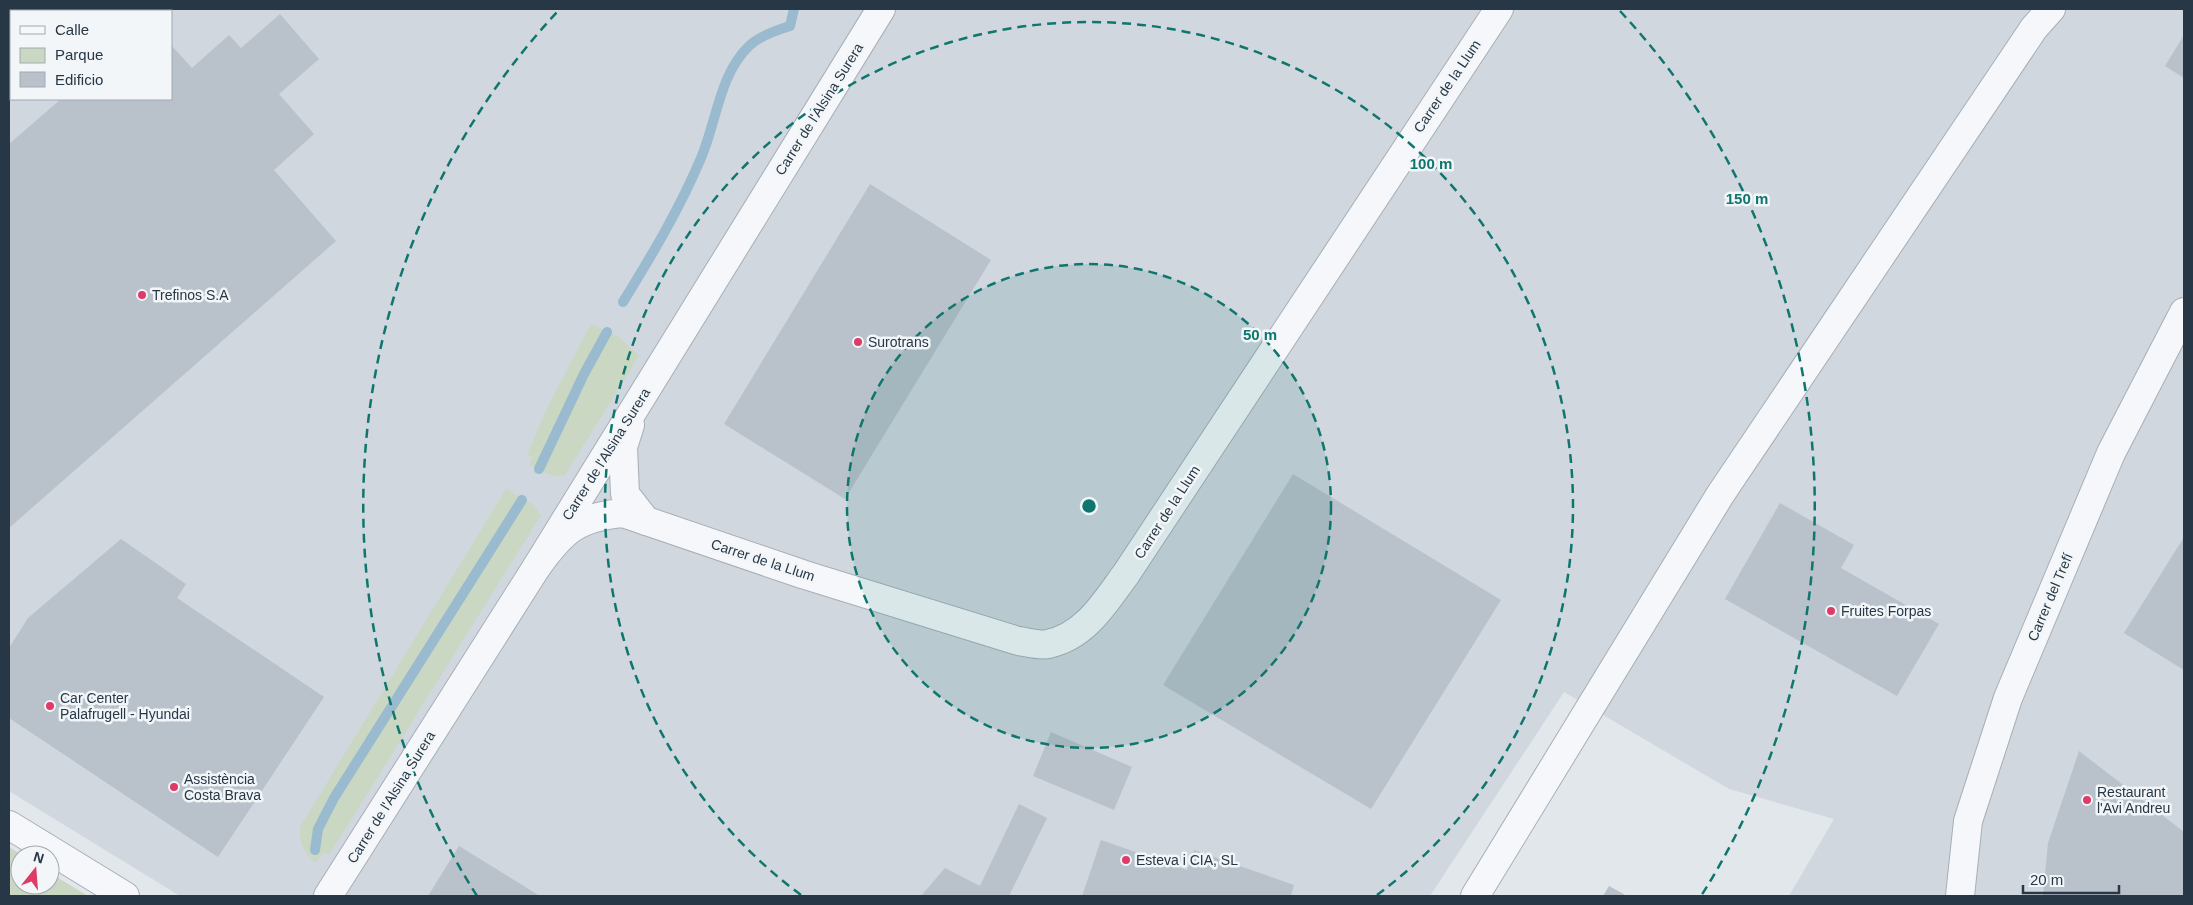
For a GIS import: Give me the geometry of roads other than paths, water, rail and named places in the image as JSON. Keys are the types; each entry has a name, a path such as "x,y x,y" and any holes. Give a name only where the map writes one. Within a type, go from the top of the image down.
{"street":[{"name":"Carrer de l'Alsina Surera","path":"328,896 536,568 881,9"},
{"name":"Carrer de la Llum","path":"536,568 565,531 580,522 600,515 623,513 805,574 1018,641 1047,644 1075,635 1092,619 1126,574 1499,9"},
{"path":"1475,896 1720,495 2042,15"},
{"name":"Carrer del Trefí","path":"1960,896 1968,821 2008,698 2111,453 2184,312"},
{"path":"636,405 623,447 623,474 626,494 646,521"},
{"path":"9,825 125,896"}],"waterway":[{"path":"623,302 665,231 693,177 731,71 753,42 790,26 794,9"},
{"path":"539,469 584,374 607,332"},
{"path":"315,850 318,829 334,798 522,500"}],"place":[{"name":"Trefinos S.A","path":"142,295"},
{"name":"Surotrans","path":"858,342"},
{"name":"Fruites Forpas","path":"1831,611"},
{"name":"Car Center Palafrugell - Hyundai","path":"50,706"},
{"name":"Assistència Costa Brava","path":"174,787"},
{"name":"Restaurant l'Avi Andreu","path":"2087,800"},
{"name":"Esteva i CIA, SL","path":"1126,860"}]}
